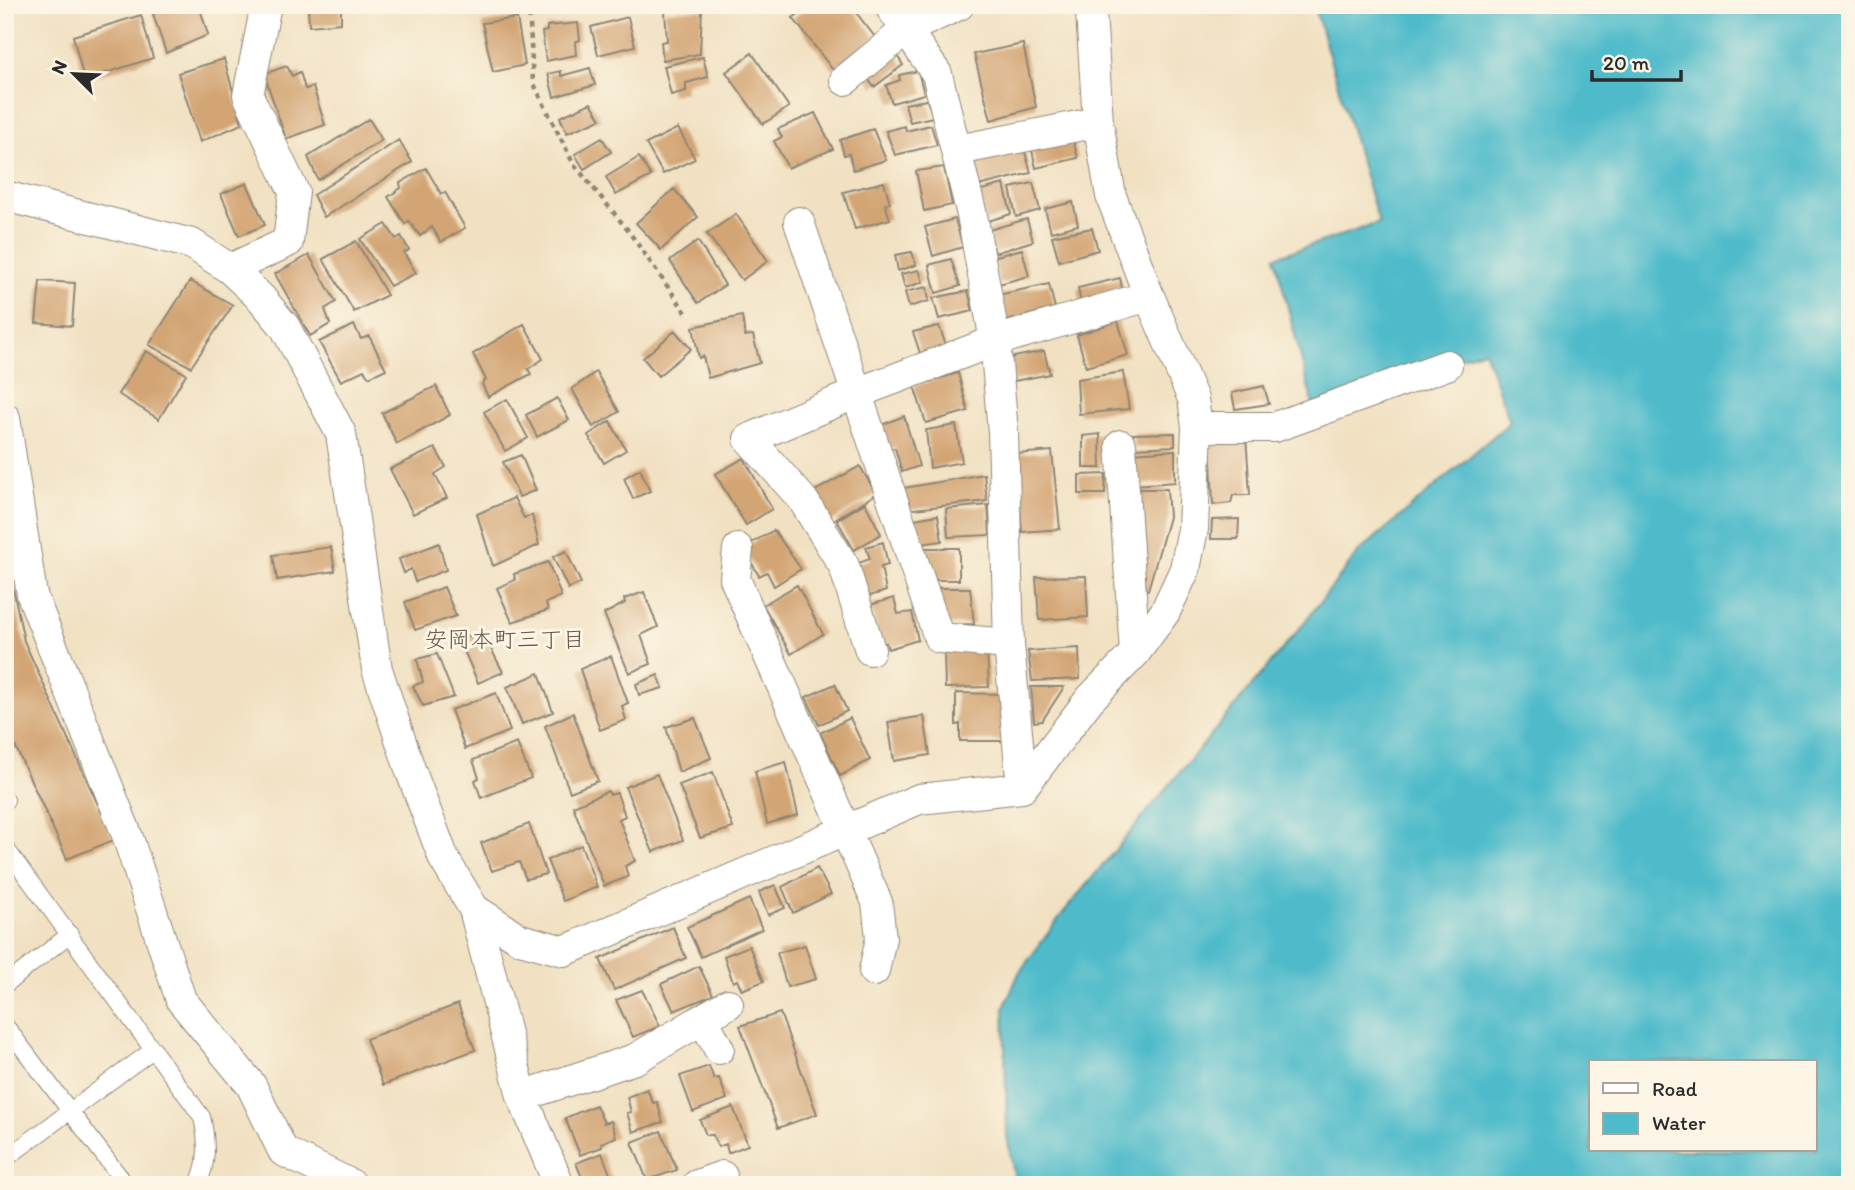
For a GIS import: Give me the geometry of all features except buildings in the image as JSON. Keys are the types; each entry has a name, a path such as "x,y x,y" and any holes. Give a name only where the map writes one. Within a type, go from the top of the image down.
{"street":[{"path":"230,269 288,242 293,192 248,95 265,10 263,5"},
{"path":"889,5 937,74 958,150 995,341 1003,432 1009,644 1022,788"},
{"path":"845,80 907,29 960,5"},
{"path":"474,909 520,939 564,951 919,799 1022,788 1090,699 1135,653 1165,612 1185,569 1193,529 1197,427 1193,399 1149,296 1111,196 1098,122 1091,12 1087,5"},
{"path":"958,150 1098,122"},
{"path":"5,197 192,244 230,269 261,298 285,327 341,434 377,669 410,769 444,859 474,909 522,1096 559,1185"},
{"path":"799,222 939,638 1009,644"},
{"path":"870,650 844,566 803,499 749,439 857,393 995,341 1149,296"},
{"path":"1197,427 1275,427 1447,365"},
{"path":"5,418 32,595 127,835 181,1000 251,1085 283,1151 352,1185"},
{"path":"1121,445 1135,653"},
{"path":"738,549 735,579 877,902 881,938 874,971"},
{"path":"522,1096 635,1059 728,1004"},
{"path":"702,1019 719,1049"}],"lane":[{"path":"5,847 202,1117 206,1138 205,1160 197,1185"},
{"path":"5,985 70,934"},
{"path":"5,1025 126,1185"},
{"path":"5,1159 154,1049"}],"path":[{"path":"529,5 533,82 573,163 627,229 687,314"}],"water":[{"path":"1314,5 1850,5 1850,1185 1016,1185 1007,1136 1004,1008 1019,973 1062,914 1300,628 1359,552 1510,422 1484,350 1313,405 1275,257 1379,223"}],"district":[{"name":"安岡本町三丁目","path":"505,639"}]}
